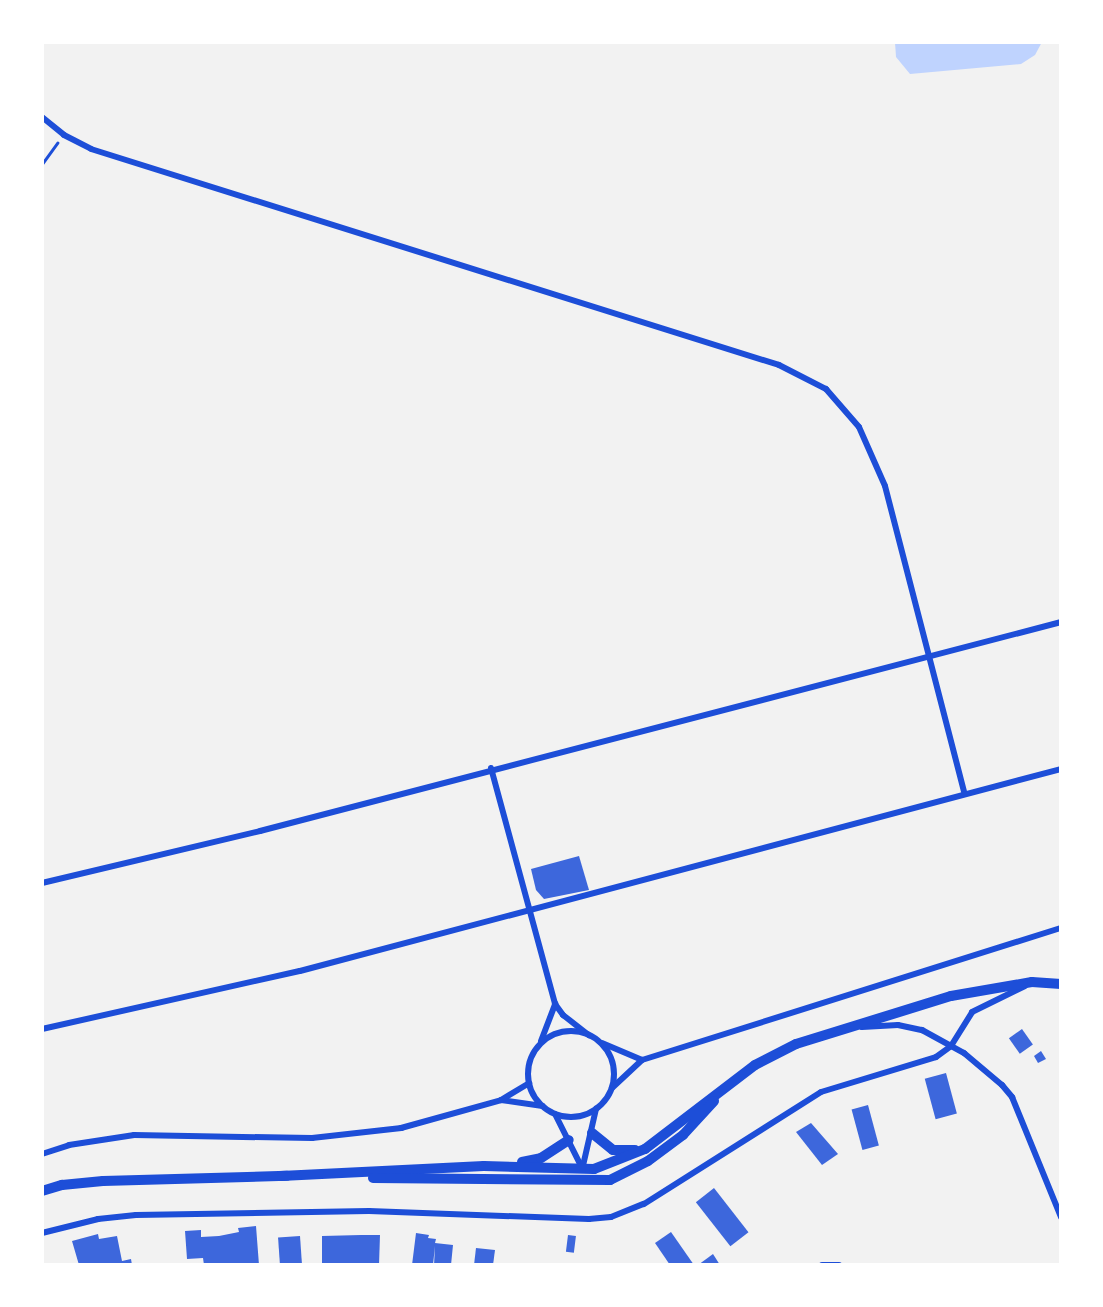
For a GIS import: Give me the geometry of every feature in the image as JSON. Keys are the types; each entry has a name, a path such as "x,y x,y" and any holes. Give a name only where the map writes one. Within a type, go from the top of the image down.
{"main road":[{"path":"532,1178 614,1163 645,1149 735,1079 774,1054 843,1028 951,996 1032,982 1061,984"},
{"path":"281,1176 532,1178 573,1182 610,1180 649,1161 683,1135 735,1079"},
{"path":"592,1133 612,1150 645,1149"},
{"path":"42,1191 62,1185 103,1181 484,1166 532,1161 554,1151 569,1140"},
{"path":"484,1166 582,1170 610,1180"}],"street":[{"path":"42,117 64,135 91,149 803,375 826,389 859,427 873,454 898,531 927,657 964,792"},
{"path":"42,883 260,831 491,768 1061,622"},
{"path":"491,768 555,1004 589,1035 642,1060"},
{"path":"42,1029 300,971 964,792 1061,769"},
{"path":"582,1170 596,1109 612,1088 642,1060 1061,928"},
{"path":"42,1233 98,1219 135,1214 369,1211 589,1219 611,1217 644,1204 821,1091 928,1061 951,1046 972,1012 1032,982"},
{"path":"555,1004 528,1069 529,1083 543,1106 555,1114 569,1117 596,1109"},
{"path":"843,1028 911,1027 951,1046 978,1063 1012,1097 1061,1217"},
{"path":"539,1045 562,1032 589,1035"},
{"path":"600,1042 613,1063 612,1088"},
{"path":"42,1154 69,1145 134,1135 312,1138 401,1128 501,1100 529,1083"},
{"path":"501,1100 543,1106"},
{"path":"555,1114 582,1170"},
{"path":"822,1265 839,1265"}],"path":[{"path":"42,164 64,135"}],"water":[{"path":"895,42 1042,42 1035,55 1021,64 910,74 896,57"}],"building":[{"path":"579,856 589,890 544,899 536,890 531,869"},
{"path":"1022,1029 1033,1045 1020,1054 1009,1038"},
{"path":"1041,1051 1046,1059 1038,1063 1034,1056"},
{"path":"946,1073 957,1114 936,1119 925,1079"},
{"path":"868,1105 879,1146 862,1150 852,1109"},
{"path":"811,1123 838,1154 822,1165 796,1132"},
{"path":"714,1188 748,1232 730,1246 696,1202"},
{"path":"256,1226 259,1265 204,1265 203,1258 187,1259 185,1231 201,1230 201,1237 219,1236 239,1232 238,1228"},
{"path":"671,1232 694,1265 670,1265 655,1243"},
{"path":"416,1233 429,1235 428,1238 436,1239 435,1243 453,1245 451,1265 434,1265 435,1246 433,1265 412,1265"},
{"path":"98,1234 99,1239 117,1236 122,1261 131,1259 132,1265 79,1265 72,1241"},
{"path":"380,1235 379,1265 322,1265 322,1236"},
{"path":"568,1235 576,1236 574,1253 566,1252"},
{"path":"300,1236 302,1265 280,1265 278,1238"},
{"path":"476,1248 495,1250 493,1265 474,1265"},
{"path":"713,1254 720,1265 698,1265"}]}
